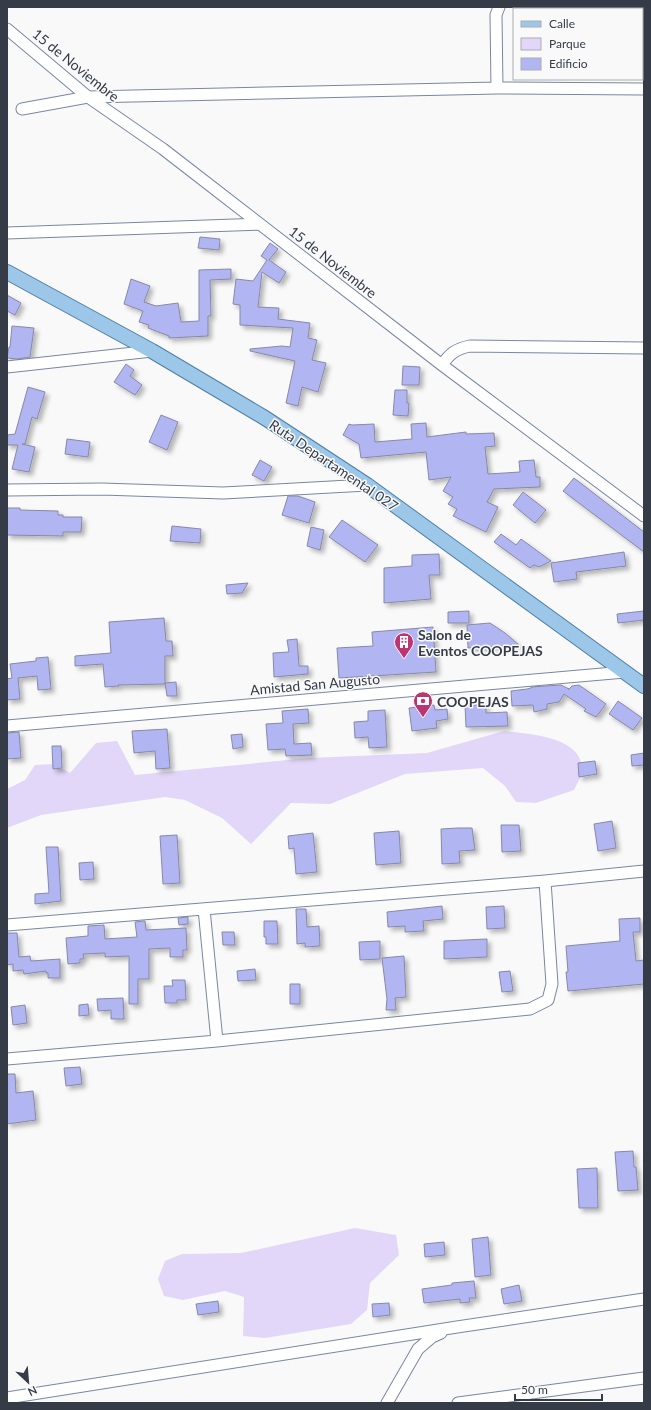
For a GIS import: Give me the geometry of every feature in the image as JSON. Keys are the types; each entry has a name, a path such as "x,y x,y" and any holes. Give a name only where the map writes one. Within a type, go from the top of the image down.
{"main road":[{"name":"Ruta Departamental 027","path":"7,272 152,351 265,418 366,485 644,686"}],"street":[{"path":"497,88 496,15 499,7"},
{"name":"15 de Noviembre","path":"7,29 88,97 163,149 442,365 644,516"},
{"path":"22,109 88,97 497,88 644,89"},
{"path":"7,233 260,224"},
{"path":"442,365 448,355 461,348 470,346 644,348"},
{"path":"7,367 152,351"},
{"path":"7,490 102,489 222,493 366,485"},
{"name":"Amistad San Augusto","path":"7,726 626,672"},
{"path":"7,925 545,881 644,871"},
{"path":"7,1059 217,1041 530,1009 548,1000 552,984 545,881"},
{"path":"204,909 217,1041"},
{"path":"7,1398 644,1299"},
{"path":"388,1403 418,1348 432,1337 457,1327"},
{"path":"458,1403 644,1378"}],"green space":[{"path":"504,731 544,736 563,743 571,748 579,758 583,772 574,790 536,803 516,802 505,786 483,768 405,774 330,804 291,803 251,844 222,818 185,800 165,797 41,815 7,828 7,789 25,780 35,765 54,764 70,773 96,743 117,741 135,775 309,758 427,753"},
{"path":"355,1228 396,1235 399,1255 370,1283 367,1310 351,1324 265,1338 243,1336 244,1297 225,1291 183,1300 164,1296 158,1279 165,1261 182,1254 241,1253"}],"building":[{"path":"200,237 220,239 219,250 198,248"},
{"path":"270,243 278,249 269,260 286,272 279,283 262,272 258,307 279,308 278,319 310,323 308,338 317,340 312,360 326,363 318,392 302,387 298,406 286,403 295,361 250,351 250,349 282,346 290,347 293,328 240,325 240,305 233,304 236,279 253,281 267,260 261,256"},
{"path":"231,269 231,279 210,280 211,316 208,316 208,336 169,338 169,336 148,328 149,325 139,322 143,311 124,304 131,279 150,286 144,302 156,306 178,303 181,322 199,321 199,270"},
{"path":"7,295 21,303 15,315 7,311"},
{"path":"12,326 34,328 30,357 18,359 7,358 10,347"},
{"path":"126,364 134,370 130,376 142,385 135,395 114,382"},
{"path":"403,366 420,367 419,385 402,385"},
{"path":"28,387 45,392 37,419 32,417 25,444 22,444 35,447 29,472 12,469 18,445 7,445 7,435 15,434"},
{"path":"395,390 407,390 407,403 409,403 408,416 393,415"},
{"path":"161,415 178,422 167,450 149,442"},
{"path":"426,423 427,437 466,432 466,434 494,433 495,446 485,447 488,474 520,472 519,461 534,460 536,477 540,477 540,487 494,489 487,502 498,507 486,532 453,516 457,509 448,504 453,497 443,491 451,477 429,480 426,452 361,458 359,444 343,435 349,424 374,424 375,442 412,439 411,424"},
{"path":"67,439 90,442 88,457 65,454"},
{"path":"260,460 272,467 264,481 252,475"},
{"path":"574,478 644,532 644,552 563,491"},
{"path":"523,492 546,510 535,523 513,505"},
{"path":"288,496 298,496 315,502 309,523 282,515"},
{"path":"7,508 20,508 20,510 58,511 58,515 63,515 63,517 82,517 81,532 63,532 63,536 7,535"},
{"path":"342,520 378,545 365,562 329,537"},
{"path":"172,526 201,529 200,543 170,541"},
{"path":"311,527 324,530 320,550 307,546"},
{"path":"501,534 516,545 521,539 551,561 539,567 534,565 530,568 494,542"},
{"path":"624,552 626,566 576,572 577,579 554,582 551,563"},
{"path":"439,554 440,575 429,575 431,599 384,603 384,568 412,566 412,555"},
{"path":"248,583 242,593 227,594 226,585"},
{"path":"469,611 469,623 448,623 448,612"},
{"path":"644,611 644,620 618,623 617,614"},
{"path":"164,618 166,641 172,641 173,656 165,656 165,684 118,685 119,686 105,687 103,664 75,666 75,656 111,653 109,622"},
{"path":"490,623 519,645 468,648 467,625"},
{"name":"Salon de Eventos COOPEJAS","path":"433,627 436,672 339,678 337,648 373,646 372,632"},
{"path":"297,639 299,666 308,666 308,674 274,677 273,653 289,652 287,640"},
{"path":"48,657 51,689 38,690 37,676 18,678 20,699 7,700 7,679 12,678 10,664 36,661 36,658"},
{"path":"176,682 177,696 167,696 165,683"},
{"path":"561,685 569,689 572,686 579,685 606,704 596,717 584,711 586,709 564,694 559,702 547,704 547,709 534,712 533,705 512,706 511,691 531,687"},
{"path":"618,701 642,718 633,730 609,714"},
{"name":"COOPEJAS","path":"434,705 435,710 447,709 448,719 436,721 437,728 412,731 409,708"},
{"path":"465,705 486,705 486,713 507,712 508,726 466,727"},
{"path":"308,709 309,723 293,724 294,744 311,743 312,755 286,756 285,749 268,750 266,724 283,723 282,711"},
{"path":"385,710 387,747 369,748 368,737 355,738 354,722 368,721 368,711"},
{"path":"167,729 170,768 156,769 155,751 134,753 132,731"},
{"path":"19,732 21,758 7,759 7,733"},
{"path":"242,734 243,747 233,749 231,735"},
{"path":"52,746 61,746 62,768 53,769"},
{"path":"644,753 644,765 632,766 631,755"},
{"path":"595,761 597,774 579,777 578,763"},
{"path":"612,821 616,848 598,851 594,824"},
{"path":"501,825 519,825 521,851 502,852"},
{"path":"472,828 475,850 459,851 460,863 442,864 441,829"},
{"path":"399,831 401,863 376,865 374,833"},
{"path":"313,833 317,872 296,874 294,848 289,849 288,836"},
{"path":"177,835 180,883 163,884 160,836"},
{"path":"46,847 58,847 61,901 35,904 35,894 49,893"},
{"path":"93,862 94,879 80,880 79,863"},
{"path":"442,906 443,919 423,921 424,931 405,932 405,926 388,927 387,912"},
{"path":"504,906 505,928 487,929 486,907"},
{"path":"296,909 306,909 307,927 319,926 320,946 305,947 305,943 297,944"},
{"path":"188,917 188,924 179,925 178,918"},
{"path":"640,918 640,932 633,932 636,961 644,960 644,984 568,991 566,946 620,941 619,919"},
{"path":"145,921 146,930 186,928 187,950 183,950 183,957 170,957 170,948 149,949 149,979 138,979 138,1004 129,1004 129,956 105,957 105,953 83,954 84,959 80,959 80,963 68,964 66,938 88,936 88,926 104,925 105,939 137,937 135,922"},
{"path":"264,921 277,921 278,944 266,944 266,937 264,937"},
{"path":"222,932 234,932 235,945 223,945"},
{"path":"7,933 17,933 19,957 30,956 31,961 60,959 60,978 48,978 48,973 46,973 46,971 24,974 23,970 13,971 13,964 7,965"},
{"path":"487,939 487,957 444,959 444,941"},
{"path":"380,941 380,959 360,960 359,942"},
{"path":"404,956 406,997 395,998 396,1010 386,1010 387,999 382,958"},
{"path":"255,969 256,980 238,981 237,971"},
{"path":"510,971 513,991 502,992 499,972"},
{"path":"172,980 185,980 186,1000 177,1000 177,1003 165,1003 164,986 173,986"},
{"path":"290,984 300,984 300,1004 290,1004"},
{"path":"123,998 124,1019 111,1019 111,1010 98,1011 97,999"},
{"path":"88,1004 89,1015 79,1016 79,1005"},
{"path":"25,1005 27,1023 13,1025 11,1007"},
{"path":"80,1067 82,1084 66,1086 64,1068"},
{"path":"7,1074 15,1074 16,1093 33,1091 36,1120 7,1124"},
{"path":"633,1151 638,1190 618,1191 615,1152"},
{"path":"597,1168 598,1208 579,1208 577,1169"},
{"path":"488,1237 491,1275 475,1277 472,1239"},
{"path":"444,1242 445,1255 425,1257 424,1244"},
{"path":"474,1281 476,1298 469,1298 470,1302 460,1303 460,1299 424,1303 422,1289 452,1285 452,1283"},
{"path":"519,1285 522,1301 504,1304 501,1289"},
{"path":"218,1301 219,1312 198,1315 196,1304"},
{"path":"389,1303 390,1315 373,1317 372,1304"}],"place":[{"name":"Salon de Eventos COOPEJAS","path":"404,659"},
{"name":"COOPEJAS","path":"423,718"}]}
